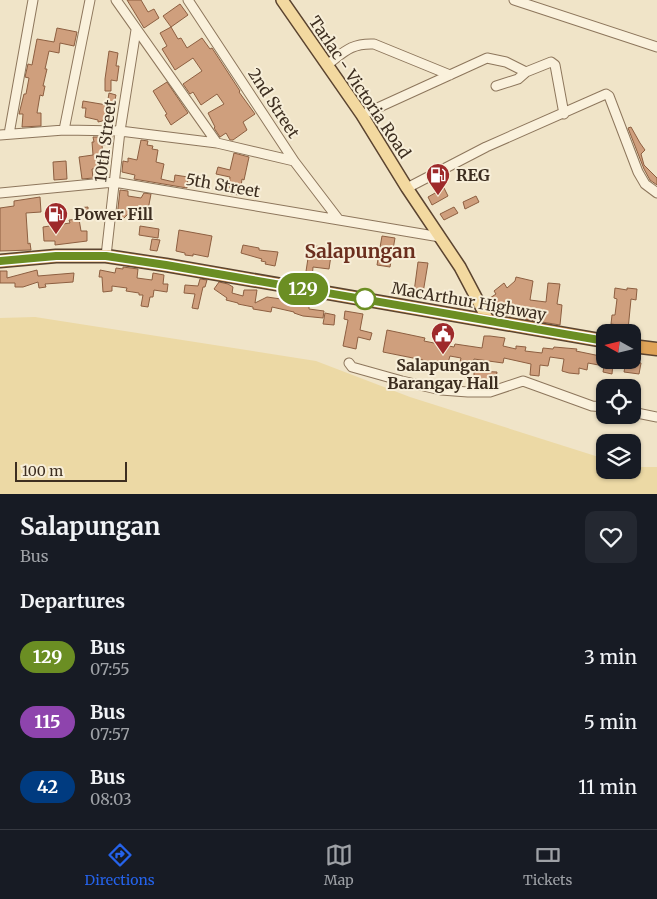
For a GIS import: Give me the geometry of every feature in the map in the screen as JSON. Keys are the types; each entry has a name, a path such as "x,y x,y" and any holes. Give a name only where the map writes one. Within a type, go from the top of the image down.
{"highway":[{"name":"MacArthur Highway","path":"0,261 56,256 106,256 596,339"},
{"path":"641,347 657,350"}],"main road":[{"name":"Tarlac - Victoria Road","path":"282,0 362,115 407,188 466,276 488,320"}],"street":[{"path":"33,0 5,135 64,130 120,131 217,143 294,161"},
{"path":"64,130 90,0"},
{"path":"116,0 217,143"},
{"name":"2nd Street","path":"188,0 294,161 339,220"},
{"path":"514,0 657,47"},
{"name":"10th Street","path":"106,256 120,131 136,30"},
{"path":"327,65 354,45 374,44 450,75"},
{"path":"362,115 488,58 506,62 526,72"},
{"path":"496,86 518,79 526,72 548,62 553,63 564,114"},
{"path":"407,188 486,147 606,94 609,96 638,172 646,184 657,193"},
{"name":"5th Street","path":"0,193 114,182 440,237"},
{"path":"349,362 352,367 402,382 450,391 490,392 523,381 596,406"},
{"path":"641,414 657,417"}],"sand":[{"path":"35,317 316,361 410,397 596,456 596,479 641,479 641,467 657,467 657,494 0,494 0,318"}],"building":[{"path":"127,0 141,0 148,12 154,9 159,18 144,28"},
{"path":"180,4 188,15 171,27 163,16"},
{"path":"171,27 178,39 181,38 187,48 202,38 210,49 212,48 255,114 243,122 247,130 233,140 230,140 226,133 220,137 208,113 224,104 217,94 201,105 193,92 190,94 183,84 202,71 193,58 175,70 162,49 167,46 160,33"},
{"path":"57,28 77,32 74,46 60,43 59,53 49,51 43,86 45,86 43,96 40,95 37,113 41,113 41,126 22,127 23,114 19,114 29,78 25,77 28,64 32,65 37,39 54,42"},
{"path":"109,51 118,53 116,66 119,66 117,81 111,80 111,91 105,91 105,79"},
{"path":"167,82 188,113 171,125 165,115 167,114 153,91"},
{"path":"109,93 116,95 111,119 98,122 98,120 85,117 86,108 82,108 83,101 107,105"},
{"path":"631,127 645,150 641,154 644,165 657,178 657,185 650,180 644,169 628,128"},
{"path":"93,137 112,137 112,144 102,145 104,168 92,169 93,178 82,179 79,157 93,155"},
{"path":"141,140 148,141 147,145 153,146 152,149 158,150 156,162 164,164 161,179 174,182 175,175 188,177 187,188 134,179 135,175 122,172 123,161 128,162 128,158 137,160"},
{"path":"234,153 249,157 244,180 242,179 240,195 231,194 232,189 229,188 230,177 216,174 218,167 230,170"},
{"path":"66,161 67,179 54,180 53,162"},
{"name":"REG","path":"444,188 448,196 432,205 428,197"},
{"path":"120,190 128,191 128,196 141,198 144,193 151,194 147,215 131,211 123,219 117,217"},
{"path":"476,196 479,202 465,209 463,202"},
{"path":"40,197 41,212 26,213 28,244 30,243 31,250 0,251 0,208 14,206 14,201"},
{"path":"88,207 88,215 77,216 77,208"},
{"path":"454,207 458,213 444,220 440,214"},
{"path":"79,219 81,231 87,231 87,241 55,245 55,241 44,241 43,227 70,223 69,220"},
{"path":"140,226 159,229 158,238 139,235"},
{"path":"179,230 212,236 208,257 193,254 193,256 185,255 185,253 176,251"},
{"path":"382,236 395,238 390,267 377,265"},
{"path":"152,239 160,240 157,251 150,250"},
{"path":"243,245 259,248 259,250 278,252 275,266 265,264 266,262 261,261 262,259 241,253"},
{"path":"310,245 332,249 329,269 313,267 312,279 305,278"},
{"path":"418,262 428,263 423,293 414,292"},
{"path":"123,267 138,269 137,278 152,280 153,273 164,275 163,284 168,284 167,292 154,290 148,307 141,306 143,295 126,291 127,288 112,286 112,291 103,292 102,277 99,277 100,270 115,273 116,268 123,269"},
{"path":"37,270 38,276 74,273 73,282 45,284 46,287 39,288 38,282 23,287 15,287 15,283 0,283 0,271 7,271 7,278"},
{"path":"516,277 533,281 530,300 546,302 548,283 560,284 557,304 562,305 560,325 524,319 524,316 504,315 505,307 496,311 490,298 496,294 494,291 504,283 507,288 515,281"},
{"path":"200,279 207,280 205,287 203,287 198,309 192,308 195,294 184,293 185,285 198,286"},
{"path":"219,282 233,287 232,293 243,296 244,290 257,290 255,303 267,297 302,302 303,299 309,299 309,309 324,311 323,318 303,316 272,307 271,312 253,309 253,307 226,300 227,298 214,289"},
{"path":"615,288 637,289 636,300 631,299 629,324 611,324 612,315 615,315 617,299 614,298"},
{"path":"345,311 363,314 360,330 372,333 370,340 358,337 356,349 343,346 348,320 344,319"},
{"path":"325,313 335,315 334,325 323,324"},
{"path":"387,330 425,338 424,341 454,347 455,344 482,348 484,336 490,336 505,338 503,346 516,349 516,346 526,347 525,351 542,353 543,348 553,349 554,347 577,349 576,351 596,355 596,364 588,363 587,370 579,368 579,374 569,373 562,371 564,359 550,357 548,366 540,365 539,376 530,375 531,364 504,358 503,363 474,359 471,372 458,370 461,358 450,356 447,366 441,364 440,367 430,364 430,366 422,365 423,360 383,352"},
{"path":"604,369 612,369 612,374 603,372"},
{"path":"625,369 640,369 639,374 624,372"},
{"path":"474,371 497,372 495,384 485,382 486,379 474,379"}],"bus line":[{"name":"129","path":"0,261 56,256 106,256 596,340"}],"place":[{"name":"REG","path":"438,196"},
{"name":"Power Fill","path":"56,235"},
{"name":"Salapungan Barangay Hall","path":"443,355"}],"district":[{"name":"Salapungan","path":"360,251"}]}
